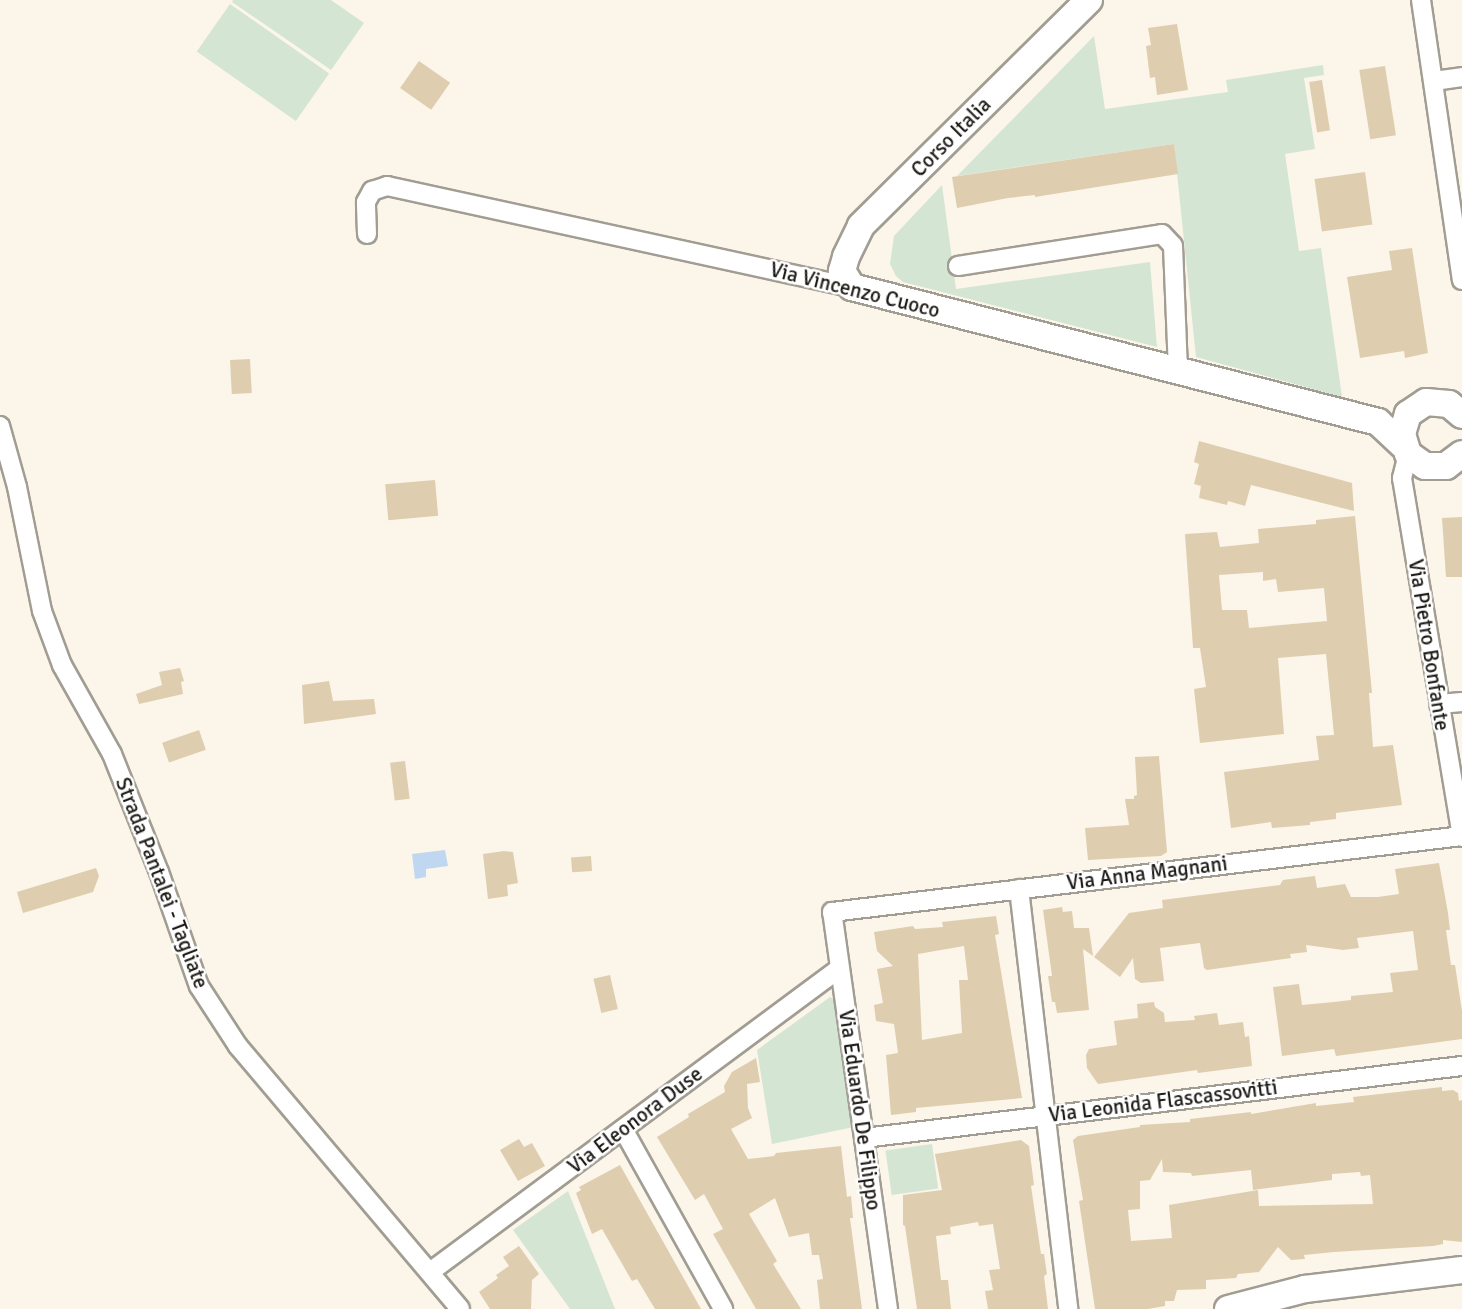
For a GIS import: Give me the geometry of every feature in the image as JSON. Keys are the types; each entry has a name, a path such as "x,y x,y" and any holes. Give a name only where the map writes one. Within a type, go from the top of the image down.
{"street":[{"name":"Corso Italia","path":"852,287 842,271 861,226 1089,0"},
{"path":"1421,0 1462,280"},
{"path":"1434,81 1462,77"},
{"name":"Via Vincenzo Cuoco","path":"367,234 366,202 372,191 387,186 852,287 1378,422 1408,414 1426,402 1438,401"},
{"path":"958,266 1162,234 1173,246 1178,371"},
{"path":"1438,401 1462,391"},
{"path":"1438,401 1449,404 1462,416"},
{"path":"1405,449 1403,424 1408,414"},
{"name":"Via Vincenzo Cuoco","path":"1378,422 1415,462 1435,468 1446,466 1462,454"},
{"name":"Strada Pantalei - Tagliate","path":"0,426 17,487 42,611 62,665 112,754 159,872 199,986 238,1046 460,1309"},
{"name":"Via Pietro Bonfante","path":"1405,449 1402,478 1462,836"},
{"path":"1439,705 1462,702"},
{"name":"Via Anna Magnani","path":"832,912 1462,836"},
{"path":"1019,889 1068,1309"},
{"name":"Via Eduardo De Filippo","path":"832,912 888,1309"},
{"name":"Via Eleonora Duse","path":"430,1272 840,968"},
{"name":"Via Leonida Flascassovitti","path":"864,1138 1462,1066"},
{"path":"623,1129 723,1309"},
{"path":"1233,1308 1305,1289 1462,1270"}],"green space":[{"path":"233,0 331,0 364,23 331,70 232,2"},
{"path":"230,4 329,73 296,121 197,52"},
{"path":"1094,36 1105,109 1228,92 1226,80 1323,65 1324,75 1304,78 1315,149 1285,154 1299,251 1321,248 1342,397 1196,357 1174,144 957,176"},
{"path":"942,185 956,289 1150,262 1157,347 903,282 896,276 890,264 894,236"},
{"path":"830,997 835,1000 854,1127 772,1144 757,1050"},
{"path":"932,1144 938,1189 892,1195 885,1151"},
{"path":"568,1191 615,1309 570,1309 513,1230"}],"water":[{"path":"445,850 448,866 426,869 426,877 415,879 412,854"}],"building":[{"path":"1177,24 1188,90 1157,95 1155,77 1150,78 1146,46 1151,45 1148,28"},
{"path":"419,61 450,83 431,110 400,88"},
{"path":"1385,66 1396,135 1370,139 1359,70"},
{"path":"1322,80 1330,130 1317,132 1309,82"},
{"path":"1174,144 1178,174 1035,197 1035,195 1008,198 957,208 952,177"},
{"path":"1365,172 1372,224 1322,232 1314,179"},
{"path":"1412,248 1428,353 1405,358 1404,351 1360,358 1347,277 1392,270 1389,251"},
{"path":"250,359 252,393 232,394 230,360"},
{"path":"1199,441 1352,483 1354,511 1251,485 1245,506 1228,501 1227,505 1199,498 1201,486 1194,484 1199,464 1194,462"},
{"path":"435,480 438,516 388,520 385,484"},
{"path":"1355,516 1372,693 1369,693 1373,747 1393,745 1402,805 1336,813 1336,819 1310,822 1310,825 1272,828 1271,822 1231,828 1224,772 1319,760 1316,736 1334,735 1326,654 1278,658 1284,734 1200,743 1194,689 1206,687 1200,648 1193,648 1185,534 1217,532 1220,547 1259,543 1258,529 1316,524 1316,520","holes":["1263,572 1263,581 1276,579 1278,592 1324,588 1327,621 1249,628 1247,610 1222,610 1219,575"]},
{"path":"1462,517 1462,577 1446,577 1442,518"},
{"path":"180,668 184,681 181,682 183,694 139,704 136,694 162,685 159,672"},
{"path":"329,681 333,701 374,699 376,714 304,724 302,685"},
{"path":"199,730 206,750 169,763 162,743"},
{"path":"1159,756 1167,852 1161,856 1088,860 1085,828 1129,825 1125,799 1134,799 1137,795 1135,757"},
{"path":"405,761 410,799 395,801 390,763"},
{"path":"513,852 518,883 507,885 508,896 488,899 483,854"},
{"path":"591,856 592,871 572,872 571,857"},
{"path":"1439,863 1450,930 1446,930 1451,965 1455,965 1462,1011 1462,1039 1336,1056 1334,1049 1282,1056 1273,987 1299,984 1302,1005 1351,1000 1351,996 1393,992 1390,973 1418,970 1413,931 1357,938 1359,948 1343,950 1306,945 1307,952 1290,954 1291,958 1207,970 1204,968 1200,943 1160,948 1164,981 1141,983 1135,979 1133,958 1120,977 1094,957 1129,913 1163,908 1162,900 1280,885 1283,880 1315,876 1317,888 1345,884 1351,897 1378,897 1399,894 1395,869"},
{"path":"96,868 99,876 93,892 23,913 17,892"},
{"path":"1062,907 1063,912 1072,911 1074,928 1089,928 1093,956 1083,949 1089,1010 1057,1013 1055,1002 1052,1002 1048,976 1052,976 1043,910"},
{"path":"996,916 999,934 995,935 1022,1098 916,1108 916,1112 891,1115 886,1055 898,1053 894,1024 876,1021 874,1005 883,1003 877,969 893,966 877,951 874,932 913,926 915,929 943,927 942,922","holes":["964,946 968,980 959,980 962,1033 922,1040 918,954"]},
{"path":"610,975 618,1009 601,1013 593,979"},
{"path":"1154,1002 1155,1007 1164,1013 1165,1022 1195,1020 1194,1016 1217,1013 1219,1025 1243,1022 1245,1037 1249,1036 1252,1066 1198,1073 1197,1070 1098,1084 1087,1068 1086,1055 1089,1049 1117,1045 1114,1021 1138,1018 1137,1004"},
{"path":"756,1058 760,1082 747,1084 748,1108 752,1118 731,1129 748,1159 774,1156 776,1153 841,1146 847,1197 851,1196 853,1218 850,1218 862,1309 820,1309 817,1280 823,1279 819,1255 812,1255 809,1233 789,1237 775,1198 749,1214 777,1261 773,1264 801,1309 756,1309 713,1234 723,1229 704,1194 695,1200 657,1137 689,1117 688,1114 725,1092 724,1086 732,1072"},
{"path":"1442,1087 1442,1091 1453,1090 1458,1093 1459,1101 1462,1100 1462,1242 1443,1240 1443,1244 1433,1246 1334,1252 1304,1255 1305,1259 1291,1260 1278,1247 1259,1272 1238,1274 1236,1278 1206,1280 1206,1289 1177,1290 1174,1301 1165,1301 1165,1306 1148,1309 1095,1309 1079,1201 1083,1200 1073,1140 1078,1136 1140,1127 1140,1125 1190,1122 1190,1119 1251,1112 1251,1114 1316,1103 1316,1106 1354,1102 1353,1097","holes":["1162,1159 1163,1172 1191,1173 1192,1176 1251,1170 1253,1190 1332,1180 1332,1174 1360,1172 1361,1176 1370,1175 1373,1204 1259,1206 1258,1190 1169,1205 1172,1238 1131,1241 1128,1210 1140,1209 1140,1181 1150,1180"]},
{"path":"519,1139 524,1147 532,1143 545,1166 518,1181 500,1150"},
{"path":"1021,1140 1029,1146 1034,1185 1031,1186 1041,1254 1044,1254 1047,1274 1044,1276 1048,1309 988,1309 985,1291 993,1290 989,1270 1000,1269 993,1224 979,1226 978,1222 950,1227 951,1234 936,1236 941,1280 948,1280 951,1309 917,1309 905,1226 903,1225 903,1195 942,1190 935,1154"},
{"path":"620,1165 701,1309 655,1309 637,1279 632,1281 602,1229 592,1234 576,1193 581,1190 579,1187"},
{"path":"519,1246 539,1274 532,1280 531,1309 490,1309 479,1292 498,1278 496,1275 509,1266 503,1257"}]}
